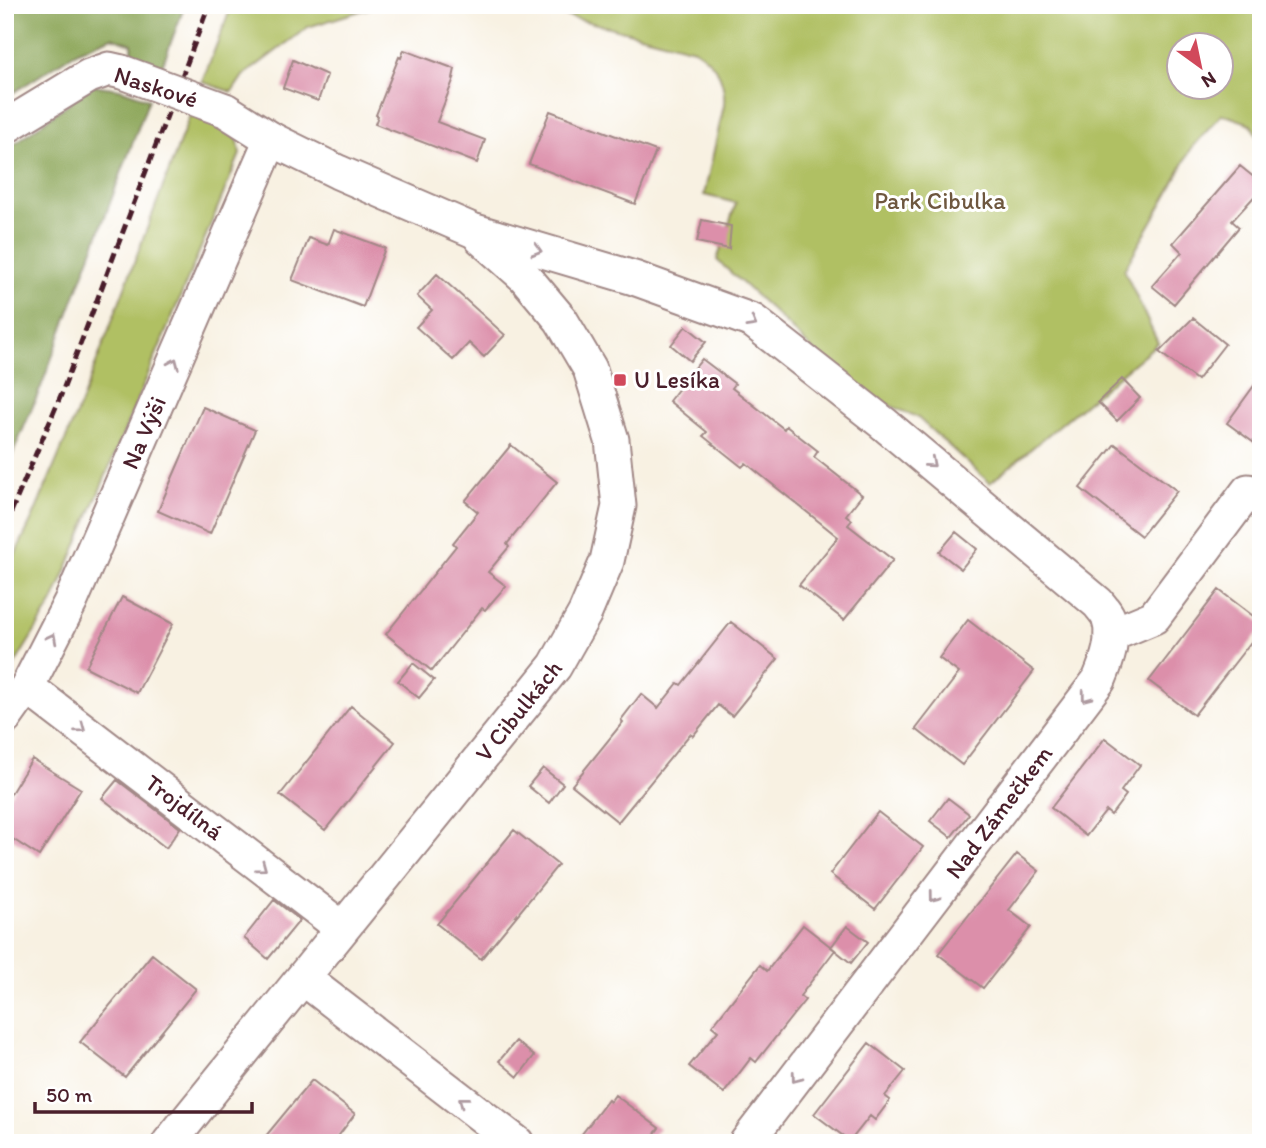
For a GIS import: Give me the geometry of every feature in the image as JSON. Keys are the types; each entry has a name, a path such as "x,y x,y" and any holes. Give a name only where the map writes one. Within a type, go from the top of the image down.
{"street":[{"name":"Naskové","path":"5,127 89,76 109,69 225,110 271,139"},
{"path":"271,139 338,172 472,230 634,278 752,321 893,431 1098,603 1108,618 1111,635 1154,617 1248,491"},
{"name":"Na Výši","path":"5,718 27,687 71,601 271,139"},
{"name":"V Cibulkách","path":"169,1143 555,666 585,613 607,561 619,506 612,440 590,369 561,320 525,277 472,230"},
{"name":"Nad Zámečkem","path":"746,1143 1099,680 1108,657 1111,635"},
{"name":"Trojdílná","path":"27,687 342,929"},
{"path":"303,978 517,1143"}],"green space":[{"path":"5,5 185,5 162,66 132,55 132,44 112,37 78,51 5,98"},
{"path":"232,5 451,5 373,7 308,27 243,76 232,92 202,82"},
{"name":"Park Cibulka","path":"516,5 1261,5 1261,145 1251,124 1222,114 1191,149 1124,270 1158,343 990,483 917,417 865,395 832,369 717,260 736,203 704,195 724,96 718,72 694,49"},
{"path":"93,85 120,89 149,99 41,387 5,472 5,151"},
{"path":"190,115 233,132 240,154 53,602 5,680 5,576 81,403"}],"building":[{"path":"404,50 455,69 437,122 485,140 477,163 375,124 376,115"},
{"path":"293,60 327,75 318,101 283,88"},
{"path":"550,111 656,151 635,204 529,164"},
{"path":"1240,166 1261,183 1261,189 1232,221 1239,227 1174,304 1152,286 1182,252 1173,243"},
{"path":"702,220 731,226 729,249 697,242"},
{"path":"334,229 385,248 363,307 292,280 309,238 328,245"},
{"path":"437,274 505,335 484,357 469,343 453,360 416,327 432,310 417,296"},
{"path":"1193,318 1225,344 1197,380 1159,352"},
{"path":"686,326 706,342 690,361 671,345"},
{"path":"702,359 735,384 732,388 784,429 786,426 818,451 814,457 862,495 846,515 852,520 848,525 893,560 844,620 799,585 838,537 746,463 742,467 703,436 707,432 669,401"},
{"path":"1261,376 1261,448 1227,423"},
{"path":"1122,379 1140,398 1117,421 1098,402"},
{"path":"203,407 255,430 210,534 158,511"},
{"path":"1115,444 1177,491 1141,536 1080,488"},
{"path":"511,445 557,482 488,572 506,586 485,610 482,608 432,671 386,634 456,546 453,543 478,512 465,501"},
{"path":"956,532 977,549 961,569 939,552"},
{"path":"1219,590 1261,622 1261,629 1194,715 1149,681"},
{"path":"122,597 173,624 137,693 86,667"},
{"path":"968,620 1034,671 962,765 916,729 959,673 939,658"},
{"path":"731,622 778,659 732,716 718,705 693,736 690,734 618,822 572,785 623,722 621,720 641,694 658,708 678,683 681,685"},
{"path":"413,663 434,680 419,698 398,681"},
{"path":"351,706 395,742 325,830 280,795"},
{"path":"1105,738 1140,765 1121,791 1126,795 1111,815 1106,811 1086,836 1051,808"},
{"path":"32,759 81,789 39,856 5,834 5,803"},
{"path":"543,768 563,784 549,803 528,786"},
{"path":"117,780 180,828 166,848 102,798"},
{"path":"948,798 969,814 951,837 930,821"},
{"path":"878,812 923,847 875,909 830,874"},
{"path":"514,830 558,865 481,959 437,924"},
{"path":"1017,854 1039,871 1009,910 1031,927 983,988 938,954"},
{"path":"274,900 300,920 268,959 244,938"},
{"path":"803,925 835,950 800,996 805,1000 756,1062 751,1058 724,1093 689,1066 718,1031 712,1026 760,965 767,971"},
{"path":"847,926 868,942 851,963 831,947"},
{"path":"152,954 196,989 125,1077 80,1042"},
{"path":"516,1041 534,1056 518,1077 499,1061"},
{"path":"869,1043 905,1071 885,1096 890,1100 875,1120 870,1116 850,1141 814,1114"},
{"path":"312,1080 355,1114 333,1143 260,1143"},
{"path":"615,1095 659,1128 648,1143 575,1143 608,1100 610,1102"}],"railway":[{"path":"5,526 61,395 209,5"}],"place":[{"name":"U Lesíka","path":"620,380"}]}
